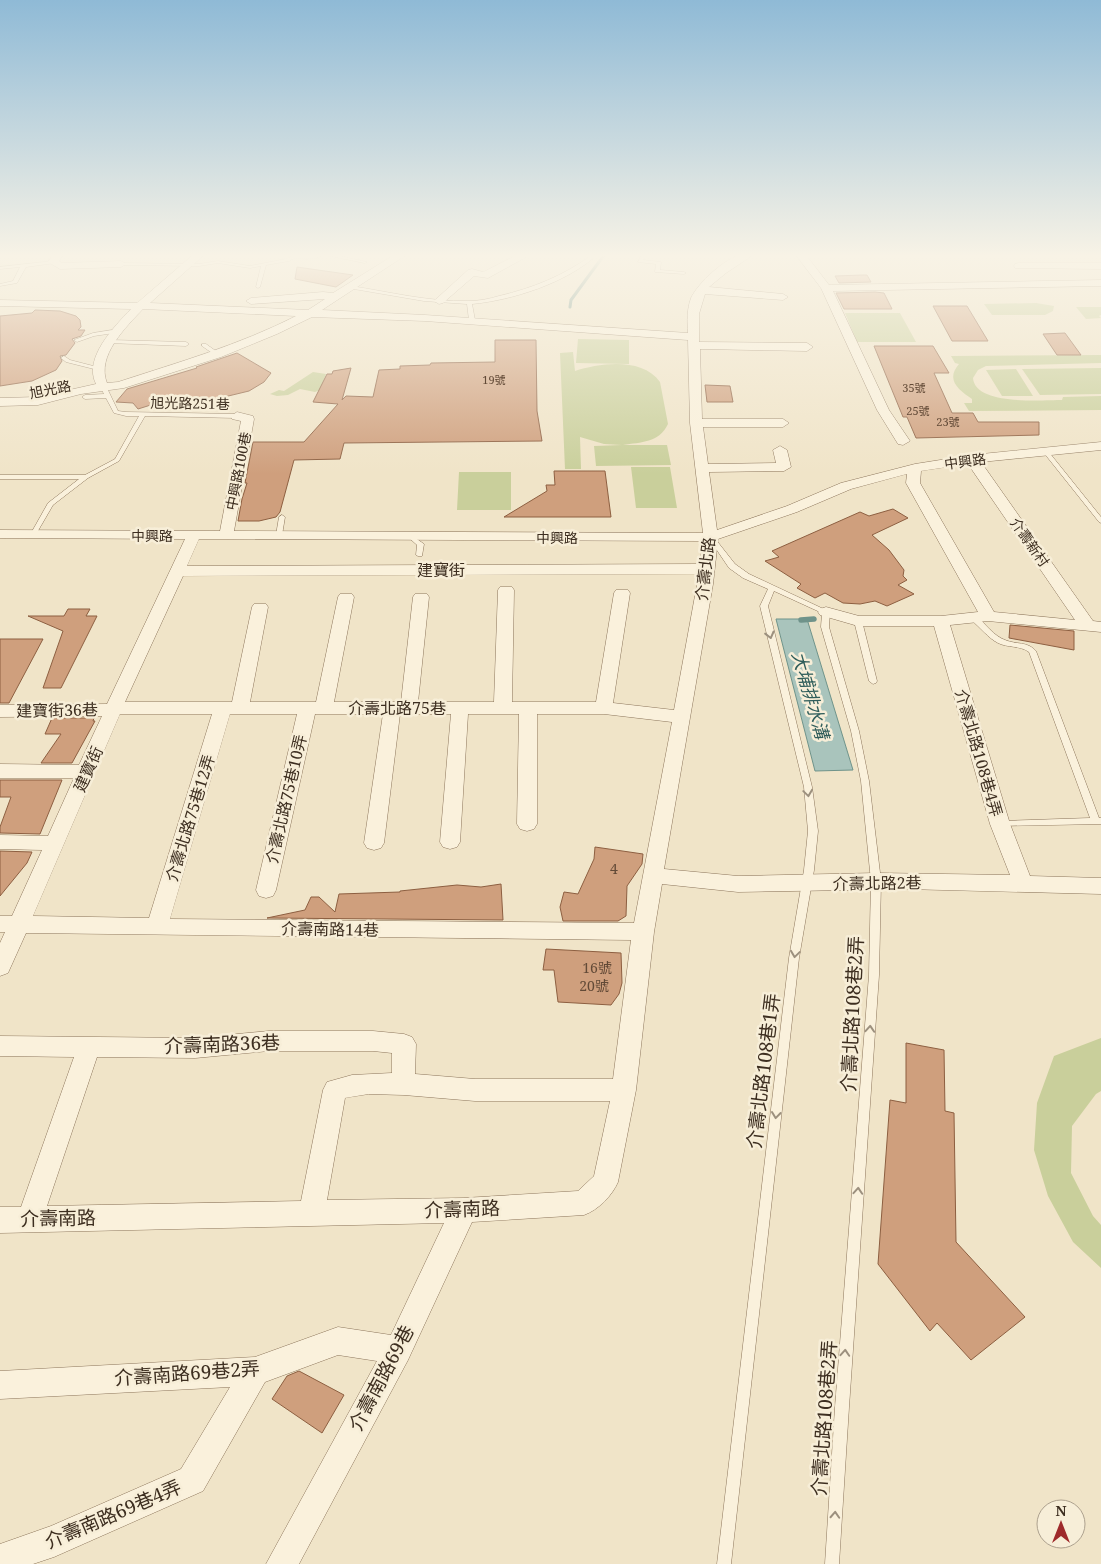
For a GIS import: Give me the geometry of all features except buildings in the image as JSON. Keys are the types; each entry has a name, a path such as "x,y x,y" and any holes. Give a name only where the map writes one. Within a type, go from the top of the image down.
{"street":[{"path":"106,392 99,379 98,368 110,342 122,328"},
{"name":"旭光路","path":"0,412 38,408 106,392 217,354 281,328"},
{"path":"556,328 693,341 806,347"},
{"name":"介壽北路","path":"655,875 711,537 696,423 693,328"},
{"path":"845,328 883,410 902,441"},
{"name":"旭光路","path":"0,402 38,401 80,390 106,392"},
{"name":"中興路100巷","path":"226,534 248,419 237,416"},
{"path":"696,423 783,423"},
{"name":"中興路","path":"0,534 711,537 792,509 846,486 915,468 972,459 1100,448"},
{"path":"702,468 784,467 780,450"},
{"name":"介壽新村","path":"972,459 1094,626"},
{"path":"915,468 913,483 981,617"},
{"name":"建寶街","path":"0,967 9,924 54,843 194,534"},
{"name":"建寶街","path":"176,571 707,569"},
{"path":"504,708 506,590"},
{"path":"604,708 622,593"},
{"name":"介壽北路75巷10弄","path":"266,890 346,597"},
{"path":"374,843 421,597"},
{"name":"介壽北路75巷12弄","path":"157,927 231,708 260,607"},
{"path":"826,612 858,621 941,621 981,617 1094,626"},
{"name":"介壽北路108巷4弄","path":"941,621 1000,824 1023,883"},
{"path":"527,824 528,708"},
{"name":"介壽北路75巷","path":"114,709 604,708 680,717"},
{"name":"建寶街36巷","path":"0,711 114,709"},
{"path":"450,842 460,709"},
{"path":"0,771 87,772"},
{"path":"0,842 54,843"},
{"name":"介壽北路2巷","path":"655,875 682,881 806,884 876,881 1101,886"},
{"name":"介壽南路","path":"0,1220 464,1210 584,1203 605,1182 624,1090 643,932 655,875"},
{"name":"介壽南路14巷","path":"9,924 643,932"},
{"name":"介壽南路36巷","path":"0,1046 195,1048 269,1041 373,1041 404,1044 403,1084"},
{"path":"30,1219 89,1047"},
{"path":"312,1212 335,1090 350,1086 403,1084 474,1090 624,1090"},
{"name":"介壽南路69巷","path":"288,1554 398,1350 464,1210"},
{"name":"介壽南路69巷2弄","path":"0,1385 255,1371 338,1341 398,1350"},
{"name":"介壽南路69巷4弄","path":"0,1560 54,1541 192,1480 255,1371"}],"lane":[{"path":"77,340 93,335 119,331"},
{"path":"110,342 186,344"},
{"path":"204,345 217,354"},
{"path":"64,358 68,362 98,368"},
{"name":"旭光路251巷","path":"106,392 116,412 237,416"},
{"name":"旭光路251巷","path":"33,534 50,504 86,477 117,460 143,414"},
{"path":"1046,452 1101,521"},
{"path":"0,477 86,477"},
{"path":"279,535 282,517"},
{"path":"411,537 421,544 420,555"},
{"path":"711,537 732,566 746,576 826,612"},
{"name":"介壽北路108巷1弄","path":"724,1564 792,977 809,870 812,831 808,788 764,606 772,588"},
{"name":"介壽北路108巷2弄","path":"826,612 825,626 855,731 865,781 876,881 874,975 832,1564"},
{"path":"981,617 999,640 1007,644 1025,644 1032,651 1098,821 1000,824"},
{"path":"858,621 874,681"}],"green space":[{"path":"851,328 908,328 916,342 857,342"},
{"path":"578,339 629,340 629,364 576,363"},
{"path":"573,352 575,371 608,364 632,365 652,374 660,382 668,424 660,435 655,438 623,445 667,445 671,465 596,466 594,446 622,445 604,444 580,437 581,469 565,469 560,353"},
{"path":"1101,355 1101,363 986,366 978,370 973,378 977,387 985,393 1011,400 1062,400 1063,397 1101,396 1101,410 969,411 964,403 972,403 972,399 955,384 953,375 959,364 955,363 951,356"},
{"path":"1101,368 1101,394 1040,395 1022,369"},
{"path":"1016,369 1033,396 1002,396 986,370"},
{"path":"313,372 326,374 320,390 315,392 300,389 288,395 277,396 270,394 279,390 284,391"},
{"path":"631,467 670,467 677,508 636,508"},
{"path":"459,472 511,472 511,510 457,510"},
{"path":"1101,1038 1101,1091 1096,1094 1072,1126 1071,1173 1093,1216 1101,1225 1101,1268 1073,1242 1048,1196 1034,1150 1037,1103 1054,1056"}],"water":[{"name":"大埔排水溝","path":"776,619 807,619 853,770 815,771"}],"waterway":[{"path":"801,620 814,619"}]}
